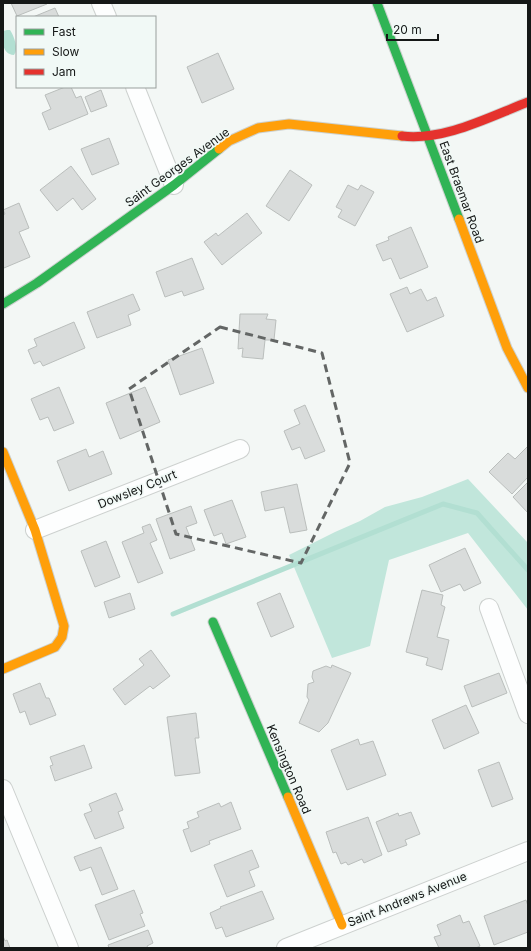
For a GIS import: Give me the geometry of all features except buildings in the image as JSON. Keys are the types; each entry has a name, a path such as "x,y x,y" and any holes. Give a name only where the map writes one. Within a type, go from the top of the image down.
{"street":[{"path":"101,3 107,16"},
{"name":"East Braemar Road","path":"377,3 507,348 528,388"},
{"path":"135,88 174,185"},
{"name":"Saint Georges Avenue","path":"3,304 43,278 174,185 229,141 258,128 289,124 408,137 450,132 528,102"},
{"name":"Dowsley Court","path":"35,530 240,449"},
{"path":"3,452 35,530 64,626 62,637 55,647 3,669"},
{"path":"489,608 528,714"},
{"name":"Kensington Road","path":"213,622 342,925"},
{"path":"3,789 69,948"},
{"name":"Saint Andrews Avenue","path":"286,948 528,851"}],"highlighted area":[{"path":"220,327 322,353 350,463 301,563 176,534 129,389"}],"shaded area":[{"path":"10,30 15,42 16,49 14,55 7,52 4,46 3,31"},
{"path":"468,479 528,543 528,610 468,533 389,560 370,646 332,658 289,555 360,521 385,507 422,497"}],"waterway":[{"path":"173,614 443,504 477,513 528,570"}],"traffic: fast":[{"path":"377,3 459,219"},
{"path":"3,304 37,283 174,185 219,149"},
{"path":"213,622 288,797"}],"traffic: slow":[{"path":"219,149 229,141 258,128 289,124 402,136"},
{"path":"459,219 507,348 528,388"},
{"path":"3,452 35,530 64,626 62,637 55,647 3,669"},
{"path":"288,797 342,925"}],"traffic: jam":[{"path":"402,136 418,137 450,131 482,121 528,102"}]}
